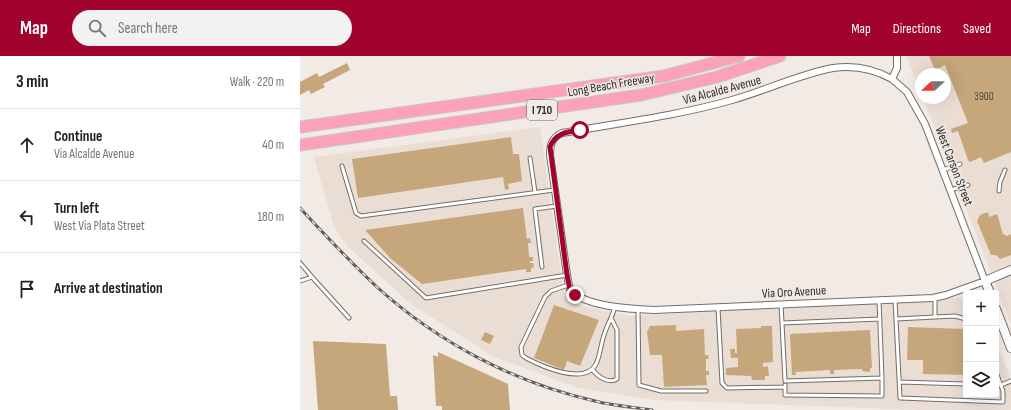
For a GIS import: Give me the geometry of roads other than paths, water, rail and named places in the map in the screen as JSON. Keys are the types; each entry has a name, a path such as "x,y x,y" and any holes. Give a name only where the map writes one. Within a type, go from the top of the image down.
{"highway":[{"path":"688,70 719,56"},
{"name":"Long Beach Freeway","path":"300,127 664,76 739,56"},
{"name":"Long Beach Freeway","path":"300,145 640,95 717,77 780,56"}],"street":[{"path":"892,79 897,68 897,56"},
{"name":"Via Alcalde Avenue","path":"554,190 550,147 556,137 562,133 644,120 692,110 731,100 834,68 863,68 892,79"},
{"name":"West Carson Street","path":"892,79 907,92 925,124 989,290"},
{"path":"554,190 568,285"},
{"name":"Via Oro Avenue","path":"568,285 575,295 582,299 638,310 718,308 936,297 985,281 1011,270"},
{"path":"999,317 1011,348"}],"lane":[{"path":"530,158 535,192"},
{"path":"942,170 960,164"},
{"path":"342,166 356,213 361,216 554,190"},
{"path":"999,190 1000,182 1005,170"},
{"path":"950,190 968,185"},
{"path":"542,267 535,209 557,206"},
{"path":"364,241 426,298 567,275"},
{"path":"300,263 349,318"},
{"path":"300,281 312,276"},
{"path":"568,285 551,291 545,296 520,351 522,355 530,360 568,374 580,375 592,369 596,364 604,333 615,306"},
{"path":"935,316 936,297"},
{"path":"781,304 785,395 882,396 879,300"},
{"path":"895,300 900,398 1003,402 999,380"},
{"path":"718,308 722,383 724,386 727,388 785,386"},
{"path":"638,310 640,385 661,392 706,391"},
{"path":"896,319 935,316 955,316 963,318"},
{"path":"592,369 599,377 610,381 617,379 617,330 611,318"},
{"path":"782,323 880,319"},
{"path":"785,381 882,378"},
{"path":"1001,386 1011,381"},
{"path":"899,382 963,384"}],"railway":[{"path":"300,208 348,259 378,288 426,326 452,343 507,372 565,393 602,403 652,410"}]}
